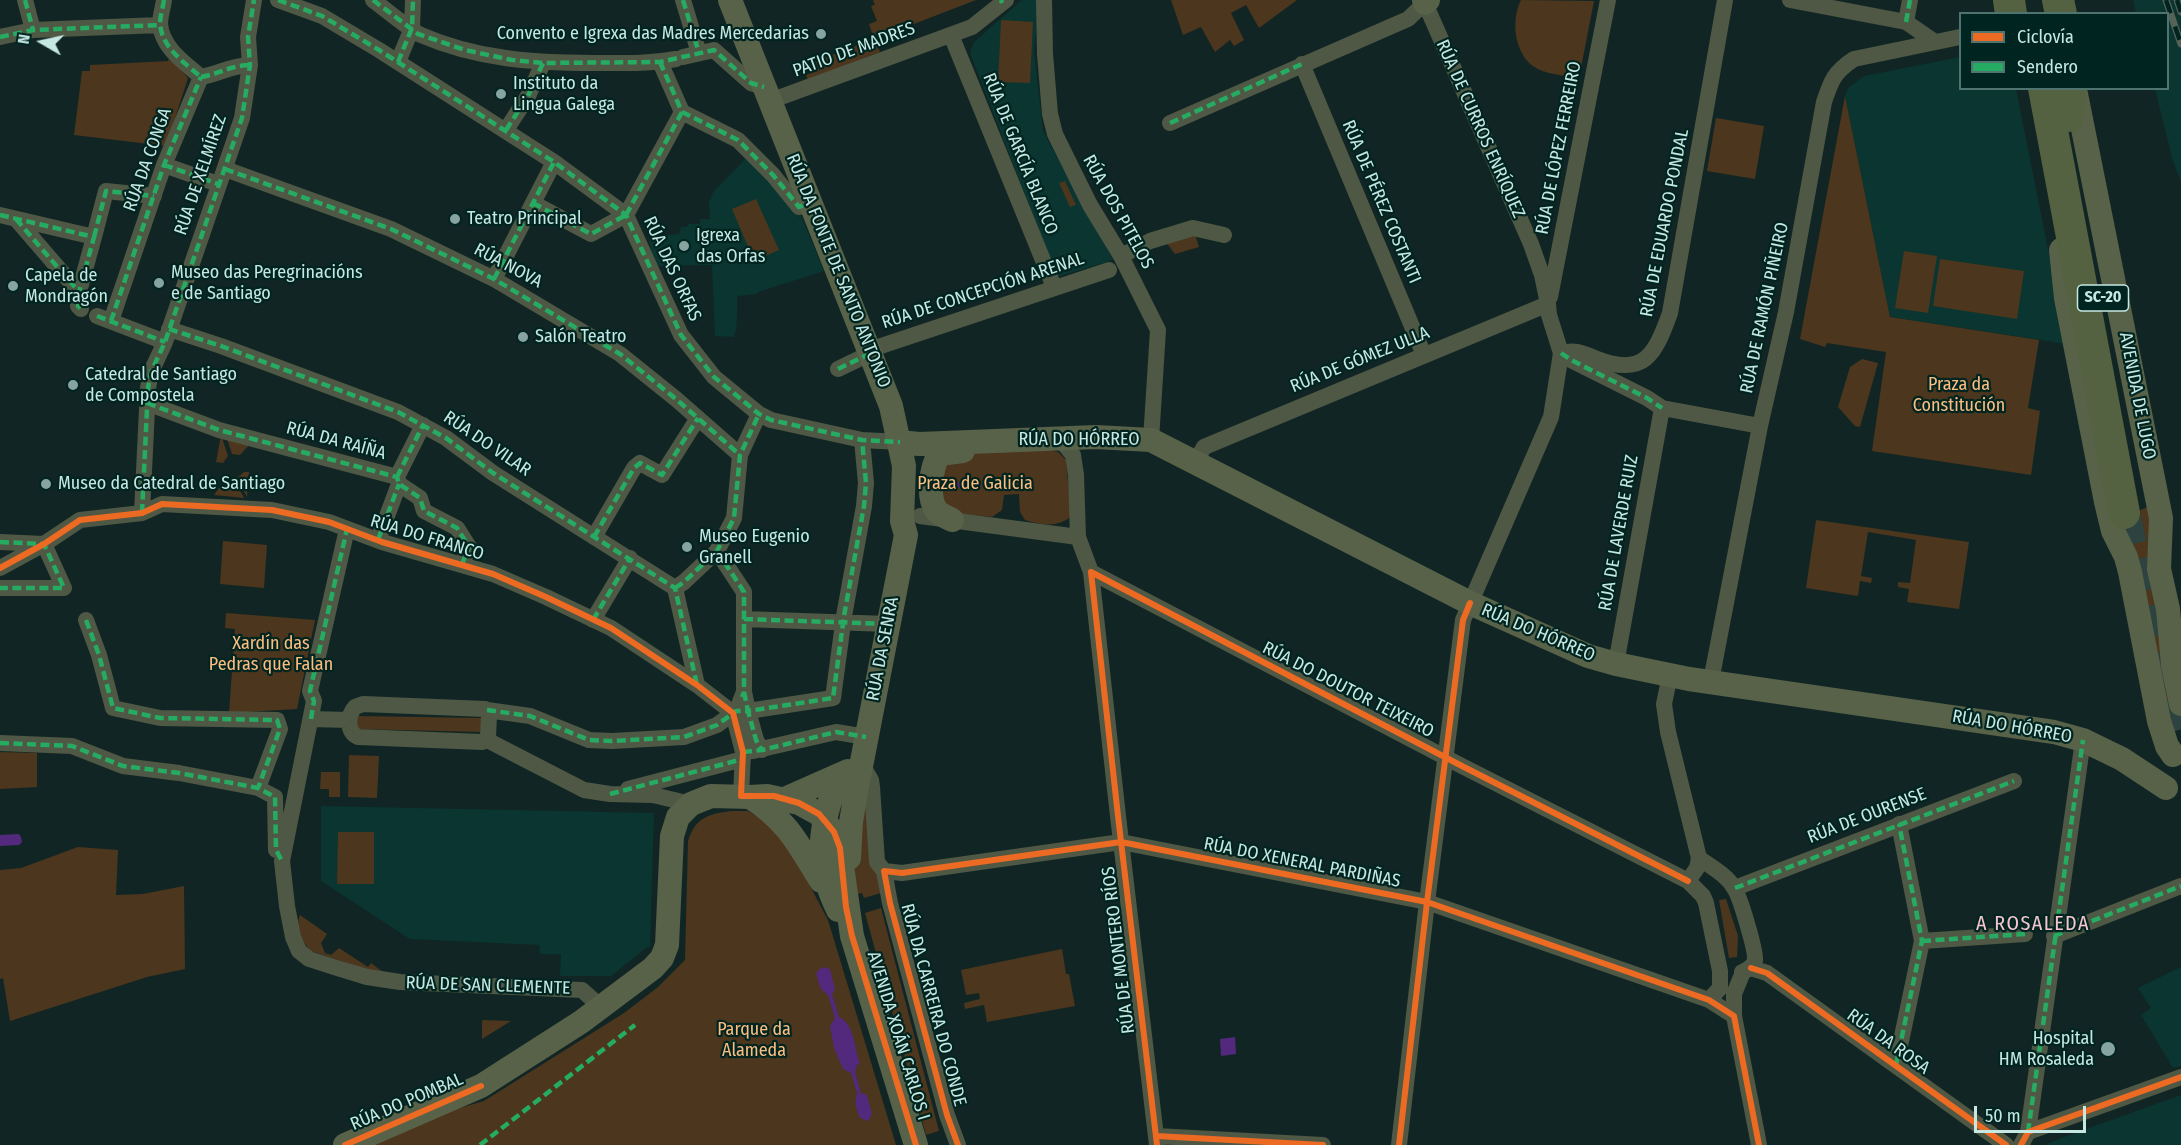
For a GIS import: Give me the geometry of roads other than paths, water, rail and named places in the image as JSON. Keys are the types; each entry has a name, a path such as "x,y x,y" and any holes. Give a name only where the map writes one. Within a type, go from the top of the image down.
{"highway":[{"name":"AVENIDA DE LUGO","path":"2044,90 2092,351 2134,511 2069,95"}],"street":[{"path":"25,0 33,30"},
{"path":"164,0 160,25 172,52 201,77 210,76 232,66 250,65"},
{"name":"RÚA DE XELMÍREZ","path":"142,513 149,381 167,335 246,102 250,65 249,37 254,0"},
{"path":"278,0 322,16 398,62 554,162 626,215"},
{"path":"373,0 418,34 465,50 512,60 587,63 680,58 714,50 767,94"},
{"path":"398,62 412,28 413,0"},
{"path":"533,203 591,234 626,215 682,112 680,58 683,0"},
{"name":"RÚA DA FONTE DE SANTO ANTONIO","path":"730,0 909,454"},
{"name":"RÚA DOS PITELOS","path":"1044,0 1045,54 1050,114 1055,134 1090,205 1121,256 1158,330 1151,440"},
{"name":"RÚA DE LÓPEZ FERREIRO","path":"1548,304 1608,0"},
{"name":"RÚA DE EDUARDO PONDAL","path":"1561,353 1574,350 1611,364 1632,366 1641,363 1647,357 1664,330 1670,313 1725,0"},
{"path":"1790,0 1906,22 1935,42"},
{"path":"1906,22 1910,0"},
{"name":"PATIO DE MADRES","path":"767,94 951,35 978,24 1003,1"},
{"path":"1170,123 1408,19 1426,1"},
{"name":"RÚA DE CURROS ENRÍQUEZ","path":"1426,1 1536,259 1548,304 1548,315 1561,353"},
{"path":"0,37 33,30 160,25"},
{"name":"RÚA DE GARCÍA BLANCO","path":"951,35 1054,287"},
{"name":"RÚA DE RAMÓN PIÑEIRO","path":"1711,681 1760,426 1786,312 1824,102 1833,77 1842,66 1854,60 1959,37"},
{"path":"506,130 528,96 543,63"},
{"name":"RÚA DE PÉREZ COSTANTI","path":"1302,64 1424,355"},
{"name":"RÚA DA CONGA","path":"92,310 154,196 164,165 201,77"},
{"name":"AVENIDA DE LUGO","path":"2069,95 2161,518 2159,569 2168,609 2173,665 2181,704"},
{"path":"682,112 738,140 799,207 811,201"},
{"path":"494,279 554,162"},
{"name":"RÚA NOVA","path":"164,165 221,176 391,230 494,279 620,354 740,455"},
{"path":"92,310 94,237 106,191 154,196"},
{"path":"2068,210 2058,222 2066,298 2110,521 2130,572 2159,721 2167,746 2174,755 2165,763 2162,776 2176,796"},
{"name":"RÚA DAS ORFAS","path":"626,215 681,335 714,377 759,414 771,420 862,440 909,454"},
{"path":"8,217 94,237"},
{"path":"8,217 92,310"},
{"path":"1121,256 1150,241 1193,228 1224,235"},
{"path":"1536,259 1547,263 1558,259"},
{"name":"RÚA DE CONCEPCIÓN ARENAL","path":"838,369 870,351 1054,287 1110,270"},
{"name":"RÚA DE GÓMEZ ULLA","path":"1195,463 1204,447 1548,304"},
{"name":"RÚA DO VILAR","path":"92,310 167,335 221,346 398,412 446,438 493,473 675,588"},
{"path":"1399,1145 1463,620 1551,417 1561,353 1662,408 1760,426"},
{"name":"RÚA DA RAÍÑA","path":"147,403 219,430 398,481 420,498 424,511 457,528 470,547 462,564"},
{"name":"RÚA DE LAVERDE RUIZ","path":"1616,664 1662,408"},
{"path":"697,685 675,588 717,551 734,518 740,455 759,414"},
{"path":"594,537 634,468 640,463 662,475 698,418"},
{"path":"378,540 398,481 423,425"},
{"name":"RÚA DO HÓRREO","path":"909,454 1055,439 1096,437 1151,440 1470,603 1588,656 1670,675 2054,732 2083,740 2122,759 2176,796"},
{"path":"952,520 938,512 932,501 932,474 934,462 939,454 955,451 1046,449 1055,439"},
{"name":"RÚA DE MONTERO RÍOS","path":"1055,439 1073,455 1078,537 1091,572 1120,842 1157,1141"},
{"path":"691,804 653,795 596,793 576,787 487,740 482,742 363,738 351,732 349,720 352,710 363,704 482,709 530,716 589,740 612,741 684,737 717,725 739,712 833,698 842,624 864,506 866,483 862,440"},
{"name":"RÚA DA SENRA","path":"838,900 851,899 849,849 854,801 888,624 913,526 919,478 909,454"},
{"name":"RÚA DO FRANCO","path":"44,544 80,520 142,513 162,504 272,510 329,522 378,540 493,574 611,628 739,712"},
{"path":"913,526 952,520 1078,537"},
{"path":"282,861 314,701 310,690 347,529"},
{"path":"0,542 44,544"},
{"path":"0,568 44,544"},
{"path":"0,588 63,588 44,544"},
{"path":"717,551 744,592 744,692 739,712 745,797"},
{"path":"593,620 630,558"},
{"name":"RÚA DO DOUTOR TEIXEIRO","path":"1091,572 1446,758 1688,881"},
{"path":"744,619 888,624"},
{"path":"86,620 99,655 113,708 160,718 277,720 280,729 251,786"},
{"path":"1670,675 1664,704 1666,722 1699,858 1697,868 1688,881 1703,896 1706,903 1720,971 1720,988 1709,1000"},
{"path":"487,710 489,715 487,740"},
{"path":"739,712 762,750"},
{"path":"311,719 349,720"},
{"path":"610,794 743,755 836,732 866,737"},
{"path":"2083,740 2024,1138 2181,1077"},
{"path":"0,743 72,746 123,766 251,786 275,797 276,850 282,861"},
{"name":"RÚA DO HÓRREO","path":"2122,759 2174,755"},
{"path":"783,809 861,764 871,780 877,862 884,871"},
{"path":"838,777 825,822 838,838 838,900"},
{"name":"RÚA DE OURENSE","path":"1735,888 2014,781"},
{"path":"602,1007 653,968 665,951 668,937 672,836 678,817 691,804 711,796 745,797 783,809 804,828 813,828 842,814 854,801"},
{"path":"783,809 838,900"},
{"path":"1896,1065 1922,941 1899,824"},
{"name":"RÚA DO XENERAL PARDIÑAS","path":"884,871 902,873 1120,842 1427,902 1709,1000 1734,1016"},
{"path":"1699,858 1726,878 1735,888 1744,913 1755,959 1734,994 1734,1016 1760,1145"},
{"name":"RÚA DE SAN CLEMENTE","path":"282,861 285,895 296,947 309,959 367,977 399,982 582,990 602,1007"},
{"name":"RÚA DA CARREIRA DO CONDE","path":"884,871 890,903 947,1115 958,1145"},
{"path":"2054,936 2181,886"},
{"name":"AVENIDA XOÁN CARLOS I","path":"838,900 852,936 916,1145"},
{"path":"1922,941 2025,934"},
{"path":"1720,971 1747,970"},
{"name":"RÚA DA ROSA","path":"1747,970 1767,973 2006,1145"},
{"name":"RÚA DO POMBAL","path":"345,1145 472,1091 602,1007"},
{"path":"1157,1141 1323,1145"}],"tunnel":[{"path":"2124,513 2147,621 2181,732"}],"railway":[{"path":"2166,0 2181,44"},
{"path":"2177,0 2181,12"}],"place":[{"name":"Convento e Igrexa das Madres Mercedarias","path":"821,34"},
{"name":"Instituto da Lingua Galega","path":"501,94"},
{"name":"Teatro Principal","path":"455,219"},
{"name":"Igrexa das Orfas","path":"684,246"},
{"name":"Museo das Peregrinacións e de Santiago","path":"159,283"},
{"name":"Capela de Mondragón","path":"13,286"},
{"name":"Salón Teatro","path":"523,337"},
{"name":"Catedral de Santiago de Compostela","path":"73,385"},
{"name":"Museo da Catedral de Santiago","path":"46,484"},
{"name":"Museo Eugenio Granell","path":"687,547"},
{"name":"Hospital HM Rosaleda","path":"2108,1049"}],"district":[{"name":"A ROSALEDA","path":"2033,924"}],"park label":[{"name":"Praza da Constitución","path":"1959,395"},
{"name":"Praza de Galicia","path":"975,484"},
{"name":"Xardín das Pedras que Falan","path":"271,654"},
{"name":"Parque da Alameda","path":"754,1040"}]}
